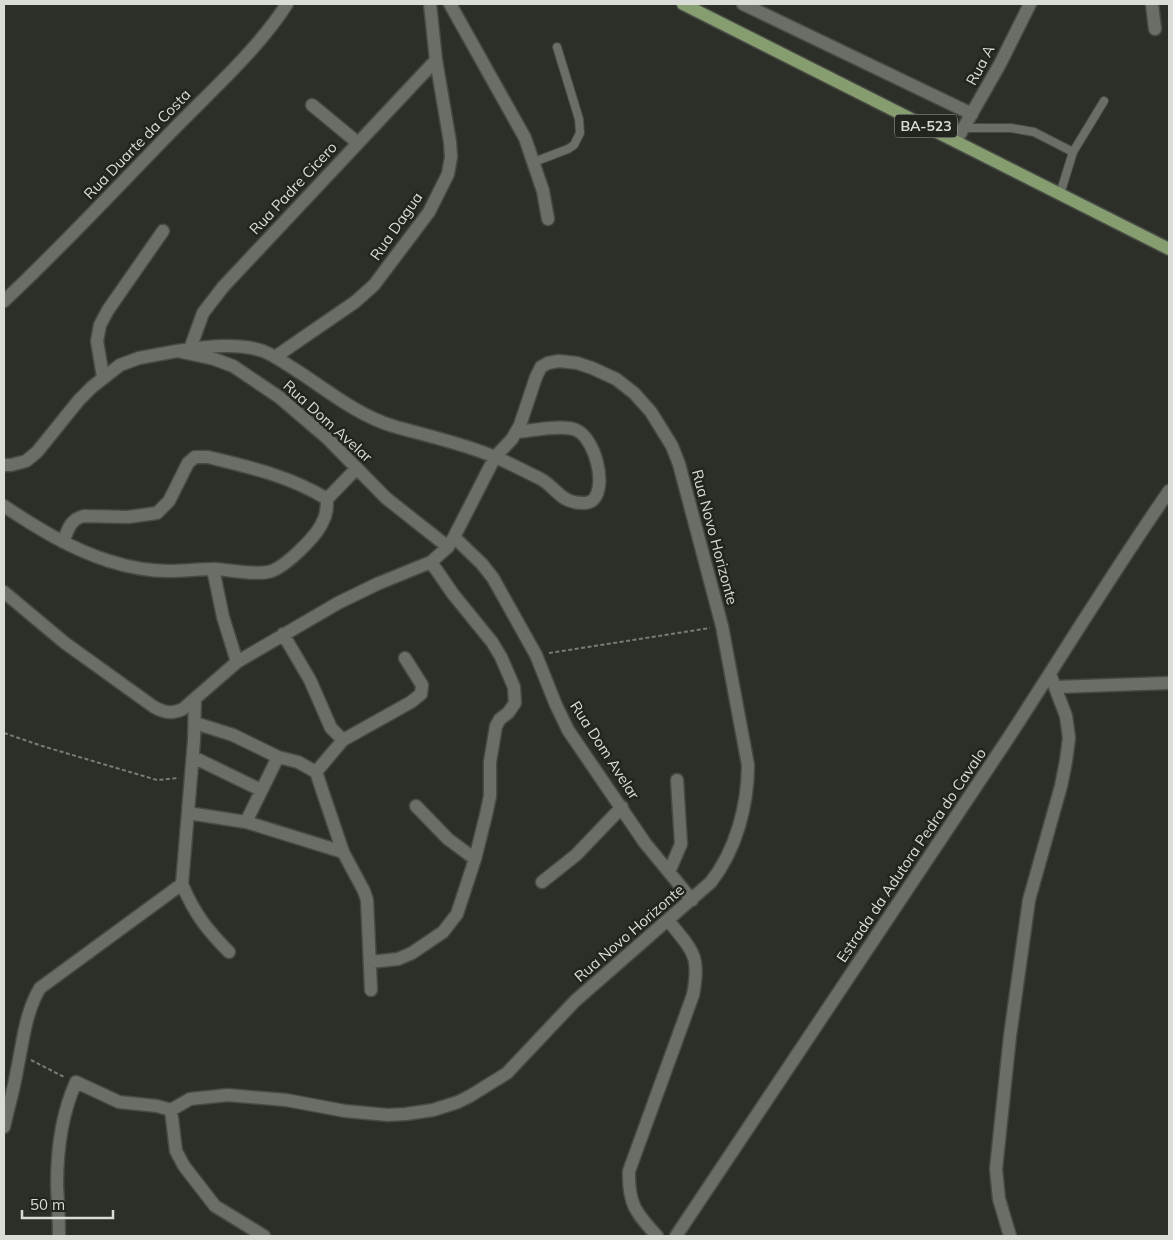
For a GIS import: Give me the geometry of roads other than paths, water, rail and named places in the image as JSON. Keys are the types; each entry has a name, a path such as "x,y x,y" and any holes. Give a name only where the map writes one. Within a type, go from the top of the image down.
{"main road":[{"name":"BA-523","path":"684,4 1169,249"}],"street":[{"name":"Rua Duarte da Costa","path":"4,301 46,261 229,72 265,33 287,4"},
{"name":"Rua Dagua","path":"276,357 365,294 407,243 429,212 448,174 451,157 436,60 430,4"},
{"path":"450,4 525,138 543,191 548,219"},
{"path":"743,4 972,114"},
{"name":"Rua A","path":"956,141 1000,64 1030,4"},
{"path":"1152,4 1155,29"},
{"name":"Rua Padre Cicero","path":"190,349 203,313 223,286 436,60"},
{"path":"312,105 358,142"},
{"path":"103,377 97,341 100,325 108,310 163,231"},
{"path":"4,592 65,643 154,707 162,712 176,712 183,709 237,662 284,634 360,592 431,562 451,542 495,457 516,432 565,428 575,429 582,434 589,444 597,462 600,478 598,490 593,500 587,503 565,500 544,481 495,457 378,420 342,400 276,357 261,351 242,347 177,351"},
{"name":"Rua Dom Avelar","path":"4,465 26,461 37,452 79,400 103,377 120,365 139,358 177,351 214,358 233,366 279,397 326,438 386,498 482,564 493,578 536,655 568,730 645,843 692,900"},
{"name":"Rua Novo Horizonte","path":"171,1110 190,1099 228,1095 286,1100 345,1111 388,1115 433,1110 470,1096 506,1073 575,1001 692,900 716,876 729,853 742,814 748,775 746,751 722,626 683,478 672,446 651,412 616,380 577,363 559,361 548,362 541,367 516,432"},
{"path":"63,542 69,528 78,517 141,516 157,513 169,501 188,463 195,457 208,457 285,478 327,499"},
{"path":"4,506 63,542 92,556 128,566 168,571 213,569 259,573 269,572 292,557 317,531 326,514 327,499 356,468"},
{"name":"Estrada da Adutora Pedra do Cavalo","path":"676,1236 1050,674 1082,621 1169,490"},
{"path":"370,962 406,957 443,932 457,914 475,859 490,796 490,762 494,735 500,719 512,708 516,696 509,672 497,650 453,594 431,562"},
{"path":"213,569 223,617 237,662"},
{"path":"284,634 310,680 331,728 343,740"},
{"path":"316,772 343,740 411,702 421,694 422,685 405,658"},
{"path":"1010,1236 999,1199 996,1169 1010,1036 1029,900 1066,761 1069,738 1066,716 1050,674"},
{"path":"1056,687 1169,683"},
{"path":"195,699 193,757 182,884 199,918 229,952"},
{"path":"195,723 233,734 278,757 298,762 316,772 342,852 367,900 371,990"},
{"path":"193,757 261,790"},
{"path":"246,822 278,757"},
{"path":"668,872 682,844 677,780"},
{"path":"416,806 448,839 475,859"},
{"path":"542,882 576,855 622,807"},
{"path":"188,813 246,822 342,852"},
{"path":"4,1127 28,1016 33,1000 40,988 182,884"},
{"path":"657,1236 638,1216 633,1206 629,1183 630,1171 693,995 696,978 696,961 692,950 668,920"},
{"path":"59,1236 57,1183 60,1154 69,1096 76,1082 119,1102 157,1106 171,1110 176,1151 184,1166 215,1206 264,1236"}],"lane":[{"path":"534,162 568,150 574,145 580,134 579,119 557,48"},
{"path":"1060,194 1073,152 1104,102"},
{"path":"964,128 1011,128 1034,132 1073,152"}]}
